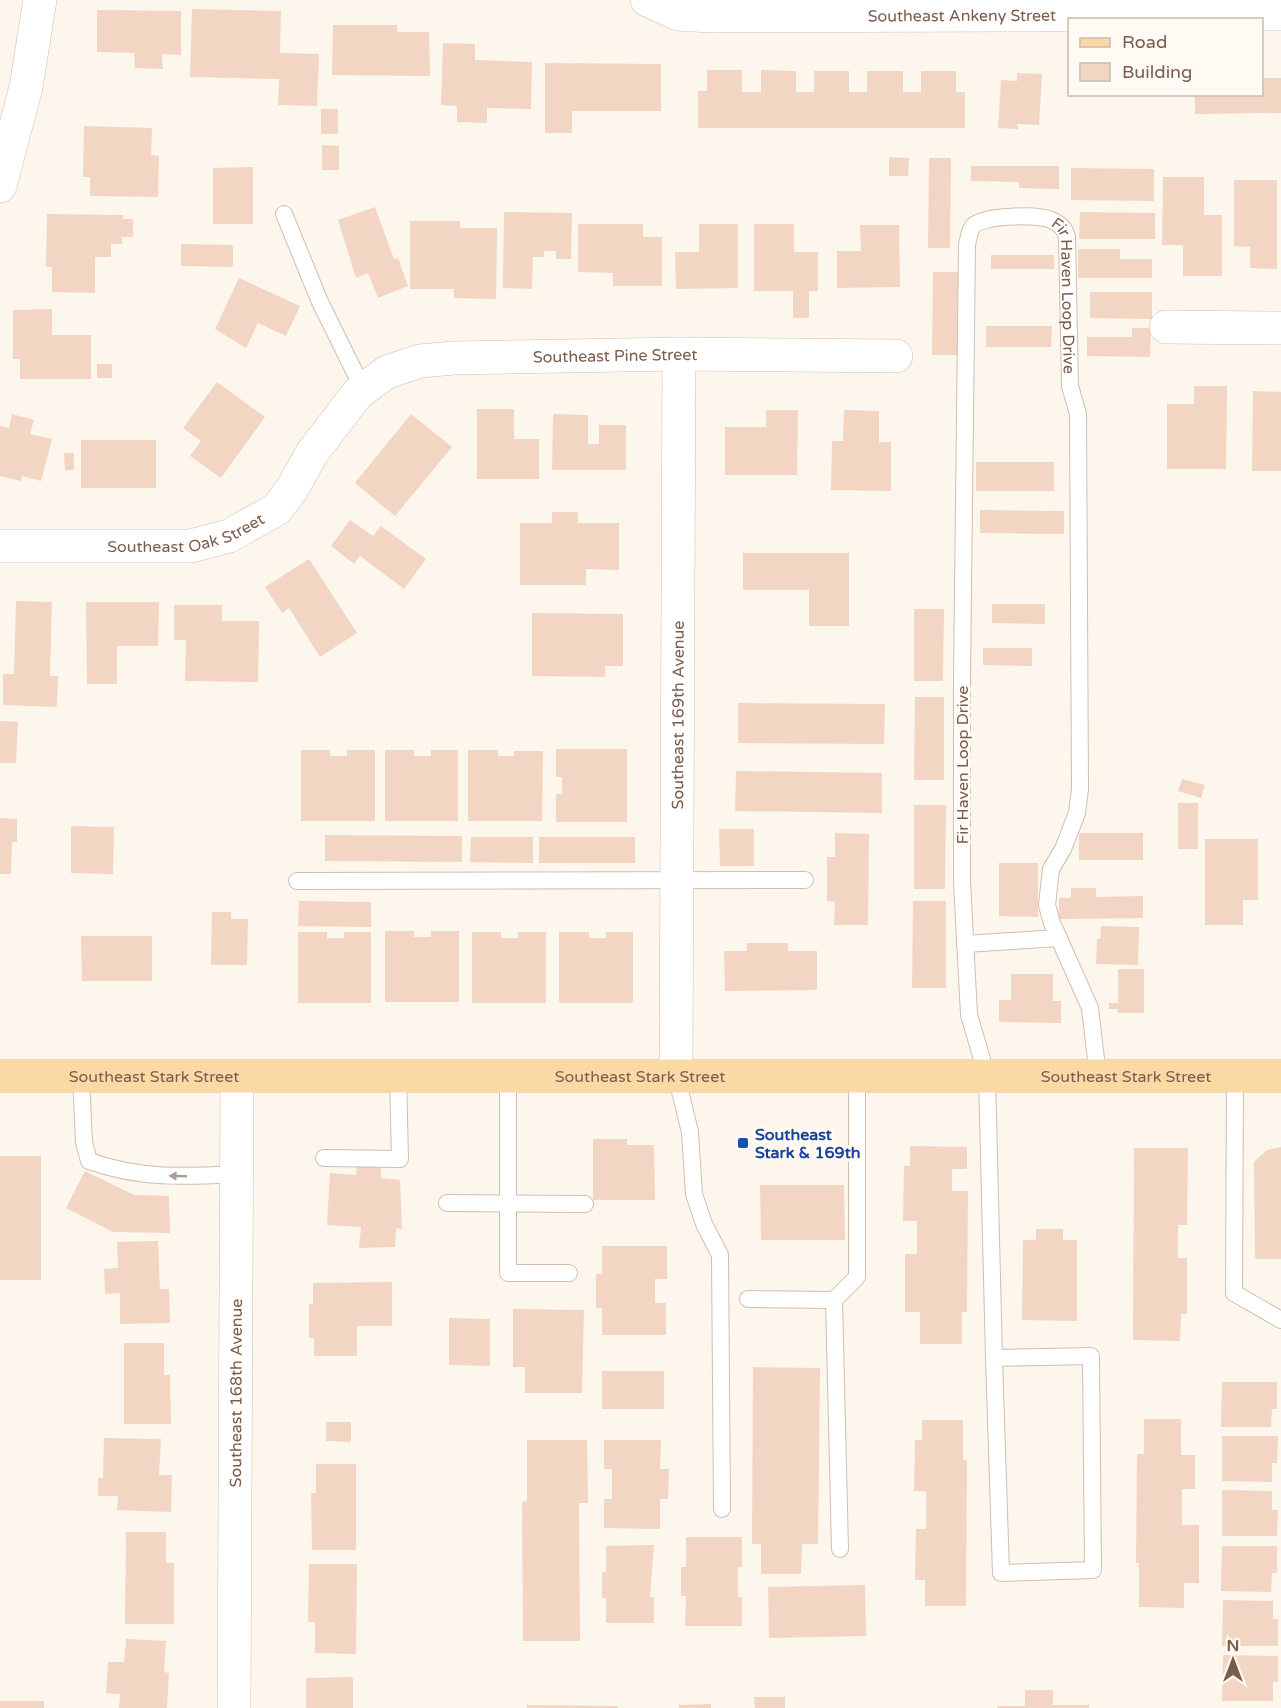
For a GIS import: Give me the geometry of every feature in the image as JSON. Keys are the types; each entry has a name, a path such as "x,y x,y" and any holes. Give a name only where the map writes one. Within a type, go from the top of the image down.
{"main road":[{"name":"Southeast Stark Street","path":"0,1077 1281,1076"}],"street":[{"path":"0,186 26,87 40,0"},
{"name":"Southeast Ankeny Street","path":"647,0 678,14 711,16 1281,14"},
{"path":"1166,327 1281,328"},
{"name":"Southeast Pine Street","path":"355,397 387,372 420,361 454,358 678,354 896,356"},
{"name":"Southeast 169th Avenue","path":"676,1076 678,354"},
{"name":"Southeast Oak Street","path":"0,546 192,546 229,536 277,509 292,489 312,453 355,397"},
{"name":"Southeast 168th Avenue","path":"234,1708 237,1077"}],"lane":[{"path":"284,214 355,397"},
{"name":"Fir Haven Loop Drive","path":"994,1358 1091,1356 1093,1570 1001,1573 994,1358 987,1076 969,1015 965,944 962,677 967,244 973,227 982,220 996,218 1050,219 1066,232 1067,237 1070,386 1078,414 1080,789 1077,813 1048,882 1048,914 1090,1008 1098,1076"},
{"path":"297,880 805,880"},
{"path":"965,944 1059,938"},
{"path":"324,1158 400,1159 398,1076"},
{"path":"508,1076 508,1274 569,1274"},
{"path":"676,1076 690,1132 694,1194 704,1224 720,1255 722,1509"},
{"path":"748,1299 834,1300 857,1277 857,1076"},
{"path":"1235,1076 1234,1293 1281,1320"},
{"path":"81,1077 84,1143 89,1161 120,1172 182,1177 237,1174"},
{"path":"447,1203 585,1204"},
{"path":"834,1300 840,1549"}],"building":[{"path":"192,9 281,11 280,53 319,54 317,106 278,105 279,79 190,77"},
{"path":"97,10 181,11 181,55 162,54 163,69 135,68 134,53 97,52"},
{"path":"333,25 397,25 397,32 429,32 430,76 332,75"},
{"path":"443,43 475,44 475,60 532,62 531,109 487,108 487,123 457,122 457,106 441,105"},
{"path":"545,63 661,64 661,111 572,111 572,133 545,133"},
{"path":"707,70 742,70 742,92 761,92 761,70 796,71 796,92 814,92 814,71 849,71 849,92 867,92 867,71 903,71 903,92 921,92 921,71 956,71 956,92 965,92 965,128 698,128 698,91 707,91"},
{"path":"1017,73 1042,74 1039,125 1017,124 1018,129 998,128 1001,80 1017,81"},
{"path":"1263,78 1281,78 1281,113 1195,114 1195,96 1263,96"},
{"path":"321,109 338,109 338,134 321,134"},
{"path":"84,126 152,128 151,155 159,156 158,197 90,196 90,177 83,177"},
{"path":"322,145 339,146 339,170 322,170"},
{"path":"889,157 909,158 908,176 889,176"},
{"path":"929,158 951,158 950,248 928,248"},
{"path":"971,166 1059,166 1059,189 1019,188 1019,182 971,181"},
{"path":"253,167 253,224 213,224 213,168"},
{"path":"1071,168 1154,169 1154,201 1071,200"},
{"path":"1163,177 1204,177 1204,215 1222,215 1222,276 1183,276 1183,245 1162,245"},
{"path":"1234,180 1277,180 1277,269 1250,268 1250,247 1234,246"},
{"path":"375,207 394,259 398,258 408,286 378,298 368,273 356,278 338,220"},
{"path":"504,212 572,213 571,259 556,259 556,251 544,251 544,257 533,257 532,289 503,288"},
{"path":"1080,212 1155,213 1155,239 1079,239"},
{"path":"47,214 123,215 123,219 133,219 133,237 122,237 122,244 111,244 111,257 95,257 95,293 52,292 52,267 46,267"},
{"path":"410,221 460,221 460,228 497,228 496,299 454,298 454,289 410,289"},
{"path":"578,224 643,224 643,237 662,237 662,286 613,286 613,273 578,272"},
{"path":"699,224 738,224 738,288 676,289 675,252 699,252"},
{"path":"754,224 794,224 794,252 818,252 818,291 809,291 809,318 793,318 793,291 754,291"},
{"path":"860,225 899,225 900,287 837,288 837,251 861,251"},
{"path":"181,244 233,245 233,267 181,266"},
{"path":"1078,249 1120,249 1120,259 1152,259 1152,278 1078,278"},
{"path":"991,255 1054,255 1054,269 991,269"},
{"path":"933,272 960,272 959,355 932,355"},
{"path":"239,278 300,306 286,336 258,323 246,348 215,329"},
{"path":"1090,292 1152,292 1152,319 1090,318"},
{"path":"52,309 52,335 91,335 91,379 20,379 20,359 13,359 13,310"},
{"path":"986,326 1052,326 1051,347 986,347"},
{"path":"1132,328 1151,328 1150,357 1087,356 1087,337 1132,337"},
{"path":"97,364 112,364 112,378 97,378"},
{"path":"217,382 265,417 221,478 190,456 201,441 183,428"},
{"path":"1194,386 1227,386 1226,469 1167,469 1167,404 1194,404"},
{"path":"1253,391 1281,392 1281,471 1252,471"},
{"path":"477,409 514,409 514,439 539,439 539,479 477,479"},
{"path":"766,410 798,410 797,475 725,475 725,427 766,427"},
{"path":"844,410 879,411 879,442 891,442 891,491 831,490 832,441 843,441"},
{"path":"12,414 34,420 30,434 52,439 41,481 22,476 21,481 0,476 0,426 9,428"},
{"path":"411,414 452,447 395,516 355,483"},
{"path":"553,414 588,415 588,444 599,444 599,425 626,425 626,470 552,470"},
{"path":"81,440 156,440 156,488 81,488"},
{"path":"64,453 74,453 74,470 65,470"},
{"path":"976,462 1054,462 1054,491 976,491"},
{"path":"980,510 1064,511 1064,534 980,533"},
{"path":"552,512 578,512 578,523 619,523 619,570 586,569 586,585 520,585 520,523 552,523"},
{"path":"350,520 373,536 381,526 426,559 404,589 360,556 354,564 331,546"},
{"path":"743,553 849,553 849,626 809,626 809,590 743,590"},
{"path":"309,559 357,633 320,657 289,608 282,613 265,587"},
{"path":"16,601 52,602 50,676 58,676 57,707 3,705 3,674 14,674"},
{"path":"86,602 159,602 158,646 117,646 117,684 87,684"},
{"path":"992,604 1045,604 1045,624 992,623"},
{"path":"174,605 222,605 222,621 259,621 258,682 185,681 186,640 174,640"},
{"path":"914,609 944,609 943,681 914,681"},
{"path":"532,613 623,614 623,666 605,666 605,677 532,676"},
{"path":"983,648 1032,648 1032,666 983,665"},
{"path":"915,697 944,697 944,780 914,780"},
{"path":"738,703 885,704 884,744 738,743"},
{"path":"0,721 18,722 16,763 0,763"},
{"path":"556,749 627,749 627,822 556,822 556,794 562,794 562,777 556,777"},
{"path":"301,750 330,750 330,756 347,756 347,750 375,750 375,821 301,821"},
{"path":"385,750 414,750 414,756 431,756 431,750 458,750 458,821 385,821"},
{"path":"468,750 498,750 498,756 514,756 514,751 543,751 542,821 468,821"},
{"path":"736,771 882,773 882,813 735,811"},
{"path":"1182,779 1205,785 1201,798 1178,791"},
{"path":"1178,803 1198,803 1198,849 1178,849"},
{"path":"914,805 946,805 945,889 914,889"},
{"path":"0,818 17,819 17,842 12,842 11,874 0,874"},
{"path":"71,826 114,827 113,874 71,873"},
{"path":"719,829 754,829 754,866 720,866"},
{"path":"835,833 869,834 868,925 834,925 835,902 827,901 827,857 835,857"},
{"path":"1079,833 1143,833 1143,860 1079,860"},
{"path":"325,835 462,836 462,862 325,861"},
{"path":"471,837 533,837 533,863 470,862"},
{"path":"539,837 635,837 635,863 539,863"},
{"path":"1205,839 1258,839 1258,900 1243,900 1243,925 1205,925"},
{"path":"999,863 1038,863 1038,917 999,916"},
{"path":"1071,888 1096,888 1096,897 1143,896 1143,918 1059,919 1059,898 1071,898"},
{"path":"299,901 371,902 371,927 298,926"},
{"path":"913,901 946,901 946,988 912,988"},
{"path":"212,912 231,912 231,919 248,919 247,965 211,965"},
{"path":"1101,926 1139,927 1138,965 1096,964 1097,939 1100,939"},
{"path":"385,931 414,931 414,937 431,937 431,931 459,931 459,1002 385,1002"},
{"path":"298,932 327,932 327,938 344,938 344,932 371,932 371,1003 298,1003"},
{"path":"472,932 501,932 501,938 518,938 518,932 546,932 546,1003 472,1003"},
{"path":"559,932 589,932 589,938 606,938 606,932 633,932 633,1003 559,1003"},
{"path":"81,936 152,936 152,981 82,981"},
{"path":"747,943 788,943 788,951 817,951 817,990 725,991 724,951 747,951"},
{"path":"1118,969 1144,969 1144,1013 1118,1013 1118,1009 1109,1009 1109,1003 1118,1003"},
{"path":"1011,974 1053,974 1053,1001 1061,1001 1061,1023 999,1022 999,1000 1011,1000"},
{"path":"593,1139 627,1139 627,1145 654,1145 655,1200 593,1200"},
{"path":"910,1146 967,1147 967,1169 952,1169 952,1191 968,1191 967,1312 962,1312 962,1344 920,1344 920,1312 905,1312 905,1254 917,1254 917,1221 903,1221 904,1166 910,1166"},
{"path":"1281,1147 1281,1259 1255,1259 1254,1162 1267,1150"},
{"path":"1134,1148 1188,1148 1187,1225 1178,1225 1178,1258 1187,1258 1187,1314 1181,1314 1180,1341 1133,1340"},
{"path":"0,1156 41,1156 41,1280 0,1280"},
{"path":"357,1165 381,1167 381,1178 400,1180 402,1229 396,1228 395,1247 359,1248 361,1227 327,1225 330,1173 356,1175"},
{"path":"85,1171 134,1195 169,1196 170,1233 113,1232 66,1208"},
{"path":"760,1185 844,1185 845,1240 761,1240"},
{"path":"1036,1229 1063,1229 1063,1240 1077,1240 1077,1321 1022,1320 1023,1240 1036,1240"},
{"path":"158,1241 160,1289 169,1289 170,1323 120,1324 120,1293 105,1294 104,1269 118,1268 117,1242"},
{"path":"602,1246 667,1246 667,1279 655,1279 655,1303 666,1303 666,1335 602,1335 602,1308 596,1308 596,1274 602,1274"},
{"path":"392,1282 392,1326 357,1326 357,1356 314,1356 314,1338 309,1338 309,1304 313,1304 313,1283"},
{"path":"513,1309 584,1310 582,1393 525,1393 525,1367 513,1367"},
{"path":"449,1318 490,1319 490,1366 449,1365"},
{"path":"124,1343 164,1343 164,1375 170,1375 171,1424 124,1424"},
{"path":"753,1367 820,1368 818,1544 802,1544 801,1574 761,1574 761,1544 752,1544"},
{"path":"602,1371 664,1371 664,1409 602,1409"},
{"path":"1222,1382 1277,1382 1277,1409 1272,1409 1271,1427 1221,1427"},
{"path":"1144,1419 1181,1419 1181,1455 1195,1455 1195,1489 1182,1489 1182,1525 1199,1525 1199,1583 1184,1583 1184,1608 1139,1607 1139,1563 1136,1563 1137,1454 1144,1454"},
{"path":"922,1420 963,1420 963,1460 967,1460 966,1606 925,1606 925,1580 915,1580 916,1529 926,1529 926,1491 914,1491 915,1440 922,1440"},
{"path":"326,1422 351,1422 351,1442 326,1441"},
{"path":"1222,1436 1278,1436 1277,1463 1272,1463 1272,1482 1222,1481"},
{"path":"104,1438 161,1439 159,1475 172,1475 171,1512 117,1510 118,1496 98,1496 98,1478 103,1478"},
{"path":"527,1440 587,1440 588,1503 579,1503 580,1641 523,1641 522,1502 527,1501"},
{"path":"604,1440 661,1440 660,1469 669,1469 668,1499 660,1499 660,1529 604,1528 604,1499 612,1499 612,1469 604,1469"},
{"path":"316,1464 356,1464 356,1550 312,1550 311,1493 316,1493"},
{"path":"1222,1490 1272,1491 1272,1510 1278,1510 1277,1536 1222,1536"},
{"path":"126,1532 166,1532 166,1563 174,1563 174,1624 125,1624"},
{"path":"686,1537 742,1537 742,1567 738,1567 738,1597 742,1597 742,1626 685,1626 686,1596 681,1596 681,1567 686,1567"},
{"path":"654,1545 650,1597 654,1597 654,1623 606,1623 606,1598 602,1598 602,1572 606,1572 606,1546"},
{"path":"1222,1546 1277,1546 1277,1573 1272,1573 1271,1592 1221,1591"},
{"path":"309,1564 357,1564 356,1654 315,1653 315,1622 308,1622"},
{"path":"865,1585 866,1636 769,1638 768,1587"},
{"path":"1223,1600 1273,1601 1273,1619 1278,1619 1278,1646 1222,1646"},
{"path":"126,1639 166,1641 164,1672 169,1673 167,1708 119,1708 120,1694 106,1693 108,1662 124,1662"},
{"path":"1223,1655 1278,1656 1278,1682 1273,1682 1273,1701 1222,1701"},
{"path":"353,1677 353,1708 306,1708 306,1678"},
{"path":"1025,1690 1053,1690 1053,1705 1089,1705 1089,1708 997,1708 997,1706 1025,1706"},
{"path":"754,1697 785,1697 785,1708 755,1708"},
{"path":"0,1701 44,1701 44,1708 0,1708"},
{"path":"711,1704 711,1708 679,1708 679,1705"},
{"path":"527,1705 618,1706 618,1708 527,1708"}],"place":[{"name":"Southeast Stark & 169th","path":"743,1143"}]}
